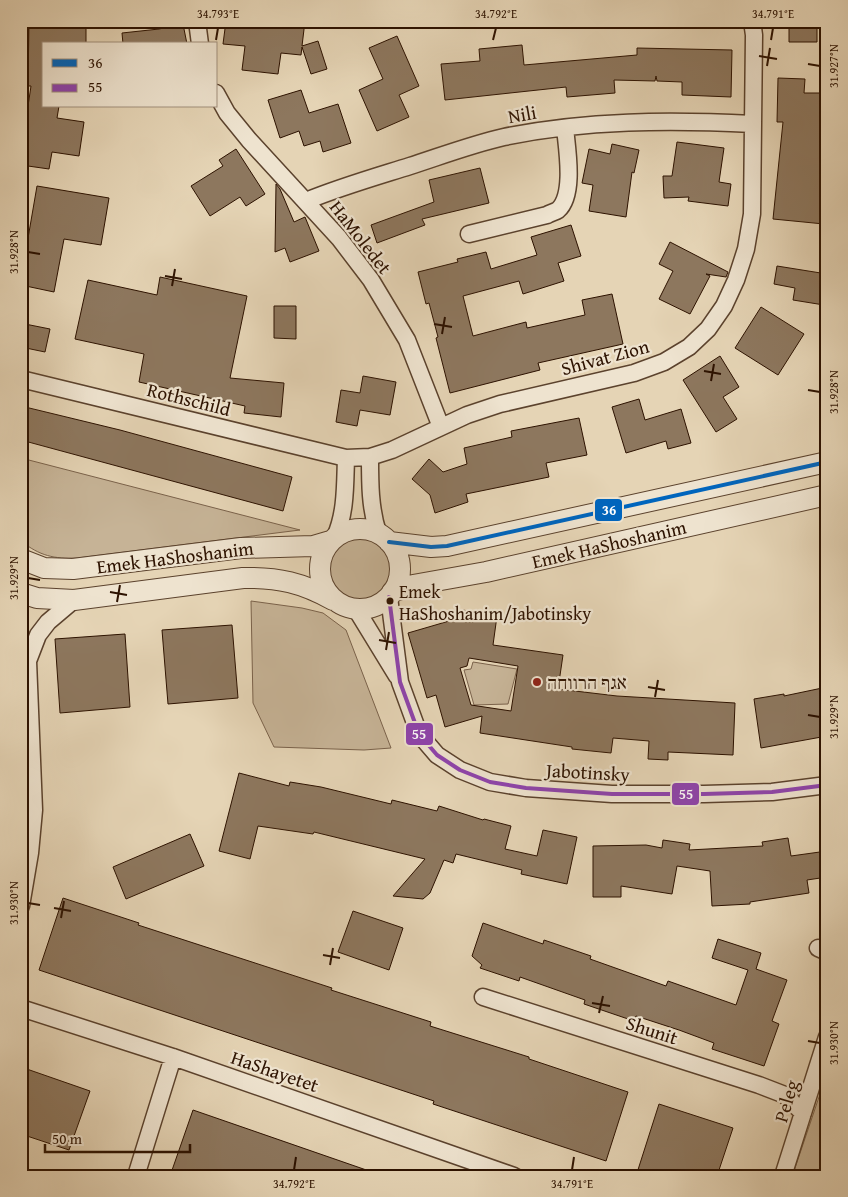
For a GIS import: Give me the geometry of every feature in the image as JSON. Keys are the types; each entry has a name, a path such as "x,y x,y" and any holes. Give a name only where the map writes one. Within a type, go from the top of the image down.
{"street":[{"path":"197,21 200,42"},
{"name":"Shivat Zion","path":"346,458 370,457 392,450 467,414 500,404 582,386 664,362 689,347 708,329 724,306 736,280 746,249 752,214 754,35 752,21"},
{"name":"HaMoledet","path":"218,97 226,113 339,238 371,280 407,340 441,426"},
{"name":"Nili","path":"306,201 334,189 502,138 539,131 644,121 753,124"},
{"path":"469,234 547,215 558,210 564,200 569,183 565,128"},
{"name":"Rothschild","path":"21,379 346,458"},
{"path":"346,458 341,524 323,552 319,571 322,584 333,600 346,607 365,609 378,605 390,595 398,582 400,570 398,558 384,538 373,516 370,498 370,457"},
{"name":"Emek HaShoshanim","path":"384,538 417,546 447,546 827,462"},
{"name":"Emek HaShoshanim","path":"390,595 413,585 486,572 827,495"},
{"path":"332,539 344,532 356,529 367,530 384,538"},
{"name":"Emek HaShoshanim","path":"21,558 44,568 73,569 241,548 313,546 332,539"},
{"name":"Emek HaShoshanim","path":"21,593 37,598 74,600 243,578 264,577 298,583 333,600"},
{"name":"Jabotinsky","path":"390,595 400,682"},
{"path":"28,661 38,635 46,625 74,600"},
{"name":"Jabotinsky","path":"356,609 400,682 419,734 437,755 460,770 490,782 526,788 612,794 772,792 827,785"},
{"path":"21,640 28,661 34,810 30,853 21,906"},
{"name":"Shunit","path":"483,997 759,1085 785,1095 803,1113"},
{"name":"HaShayetet","path":"21,1008 173,1058 514,1176"},
{"name":"Peleg","path":"783,1176 827,1037"},
{"path":"136,1176 173,1058"}],"shaded area":[{"path":"21,458 300,530 77,558 48,556 21,541"},
{"path":"359,537 371,540 382,546 388,557 391,569 388,581 382,592 371,598 359,601 347,598 336,592 330,581 327,569 330,557 336,546 347,540"},
{"path":"251,601 323,613 346,630 391,748 364,750 274,747 253,703"},
{"path":"473,662 517,669 508,704 474,705 464,670 471,669"},
{"path":"820,1094 827,1097 827,1176 795,1176 793,1174"}],"building":[{"path":"29,21 86,21 86,42 42,42 42,108 59,108 57,118 84,122 79,156 52,152 49,169 21,165 21,153 31,86 28,86"},
{"path":"226,21 305,21 302,46 318,41 327,69 311,74 302,47 301,55 281,53 278,74 242,70 245,46 223,44"},
{"path":"789,21 817,21 817,42 789,42"},
{"path":"183,24 187,42 123,42 122,33"},
{"path":"397,36 419,86 399,95 409,117 377,131 359,90 383,79 369,48"},
{"path":"522,45 524,65 637,55 637,48 732,50 731,97 682,95 682,82 657,81 656,76 655,81 614,80 615,93 567,97 566,87 445,100 441,64 480,61 479,49"},
{"path":"778,78 805,79 804,93 827,93 827,132 821,186 827,186 824,224 773,219 783,122 777,122"},
{"path":"301,90 309,113 338,104 351,143 323,152 320,141 304,146 299,131 280,138 268,100"},
{"path":"677,142 724,148 719,182 731,184 728,206 688,201 689,197 664,198 663,176 672,176"},
{"path":"612,144 639,150 634,173 632,172 626,217 589,211 593,185 582,183 589,149 610,154"},
{"path":"236,149 265,194 246,206 240,197 210,216 191,186 223,166 219,160"},
{"path":"480,168 489,203 422,219 425,225 377,243 371,225 434,202 429,180"},
{"path":"276,184 294,222 305,217 319,251 290,262 285,248 275,252"},
{"path":"37,186 109,198 101,245 64,239 54,292 21,285 21,243 27,244"},
{"path":"571,225 581,256 558,263 564,281 523,294 519,281 463,296 473,336 526,322 527,328 585,315 582,300 612,294 623,344 538,363 540,370 450,393 436,338 438,337 429,303 426,304 418,272 458,262 457,259 486,252 491,269 537,255 531,237"},
{"path":"670,242 728,272 726,277 706,274 710,276 690,314 659,299 673,271 659,264"},
{"path":"777,266 827,274 824,305 793,300 795,288 774,284"},
{"path":"160,277 247,296 230,378 284,383 281,417 244,413 245,406 139,382 144,354 75,339 88,280 157,295"},
{"path":"274,306 296,306 296,339 274,338"},
{"path":"761,307 804,334 778,375 735,348"},
{"path":"25,324 50,329 45,352 21,347"},
{"path":"720,356 739,387 723,397 737,419 716,432 683,380"},
{"path":"363,376 396,382 390,415 360,410 357,426 336,422 341,390 360,393"},
{"path":"639,399 645,420 681,409 691,443 668,449 666,441 626,453 612,407"},
{"path":"21,406 120,430 292,477 283,511 21,440"},
{"path":"579,418 587,455 546,463 549,477 466,494 468,502 435,513 430,495 412,479 429,459 443,472 467,464 464,448 512,437 511,431"},
{"path":"457,609 497,616 493,645 563,655 558,689 617,696 735,703 733,755 668,752 668,760 648,759 649,741 613,738 611,753 572,749 572,747 480,733 482,716 445,727 436,695 427,698 408,633 456,619","holes":["469,658 518,666 511,711 471,705 460,668 467,666"]},
{"path":"232,625 238,698 168,704 162,630"},
{"path":"125,634 130,707 60,713 55,639"},
{"path":"827,687 827,736 761,748 754,699 784,694 784,696"},
{"path":"239,773 289,786 290,782 321,787 391,804 392,800 437,811 439,806 483,820 511,826 505,849 537,856 543,830 577,837 567,884 521,874 522,870 456,854 453,863 444,860 430,893 423,899 393,896 425,859 314,832 313,834 258,826 250,859 219,851"},
{"path":"190,834 204,866 126,899 113,867"},
{"path":"788,838 791,856 827,851 827,877 807,880 809,893 750,902 750,904 712,906 710,871 677,866 672,894 621,886 621,897 593,897 593,846 646,845 662,848 663,840 690,844 689,850 763,846 762,842"},
{"path":"63,898 139,923 138,925 332,988 331,990 431,1022 430,1026 529,1057 529,1059 628,1092 606,1161 433,1104 434,1101 39,970"},
{"path":"353,911 403,928 389,970 338,952"},
{"path":"483,923 543,944 544,940 591,956 590,959 666,986 668,981 736,1005 748,970 712,958 718,939 761,953 756,969 787,980 772,1021 779,1024 764,1066 712,1049 714,1043 679,1030 636,1016 634,1021 584,1004 585,1000 520,977 519,981 480,968 482,965 472,956"},
{"path":"21,1067 90,1091 69,1150 21,1134"},
{"path":"659,1104 733,1128 717,1176 636,1176"},
{"path":"193,1110 375,1173 374,1176 170,1176"}],"transit line":[{"name":"36","path":"389,542 431,547 447,546 827,462"},
{"name":"55","path":"389,597 400,682 419,734 437,755 460,770 490,782 526,788 612,794 772,792 827,785"}],"place":[{"name":"Emek HaShoshanim/Jabotinsky","path":"390,601"},
{"name":"אגף הרווחה","path":"537,682"}]}
